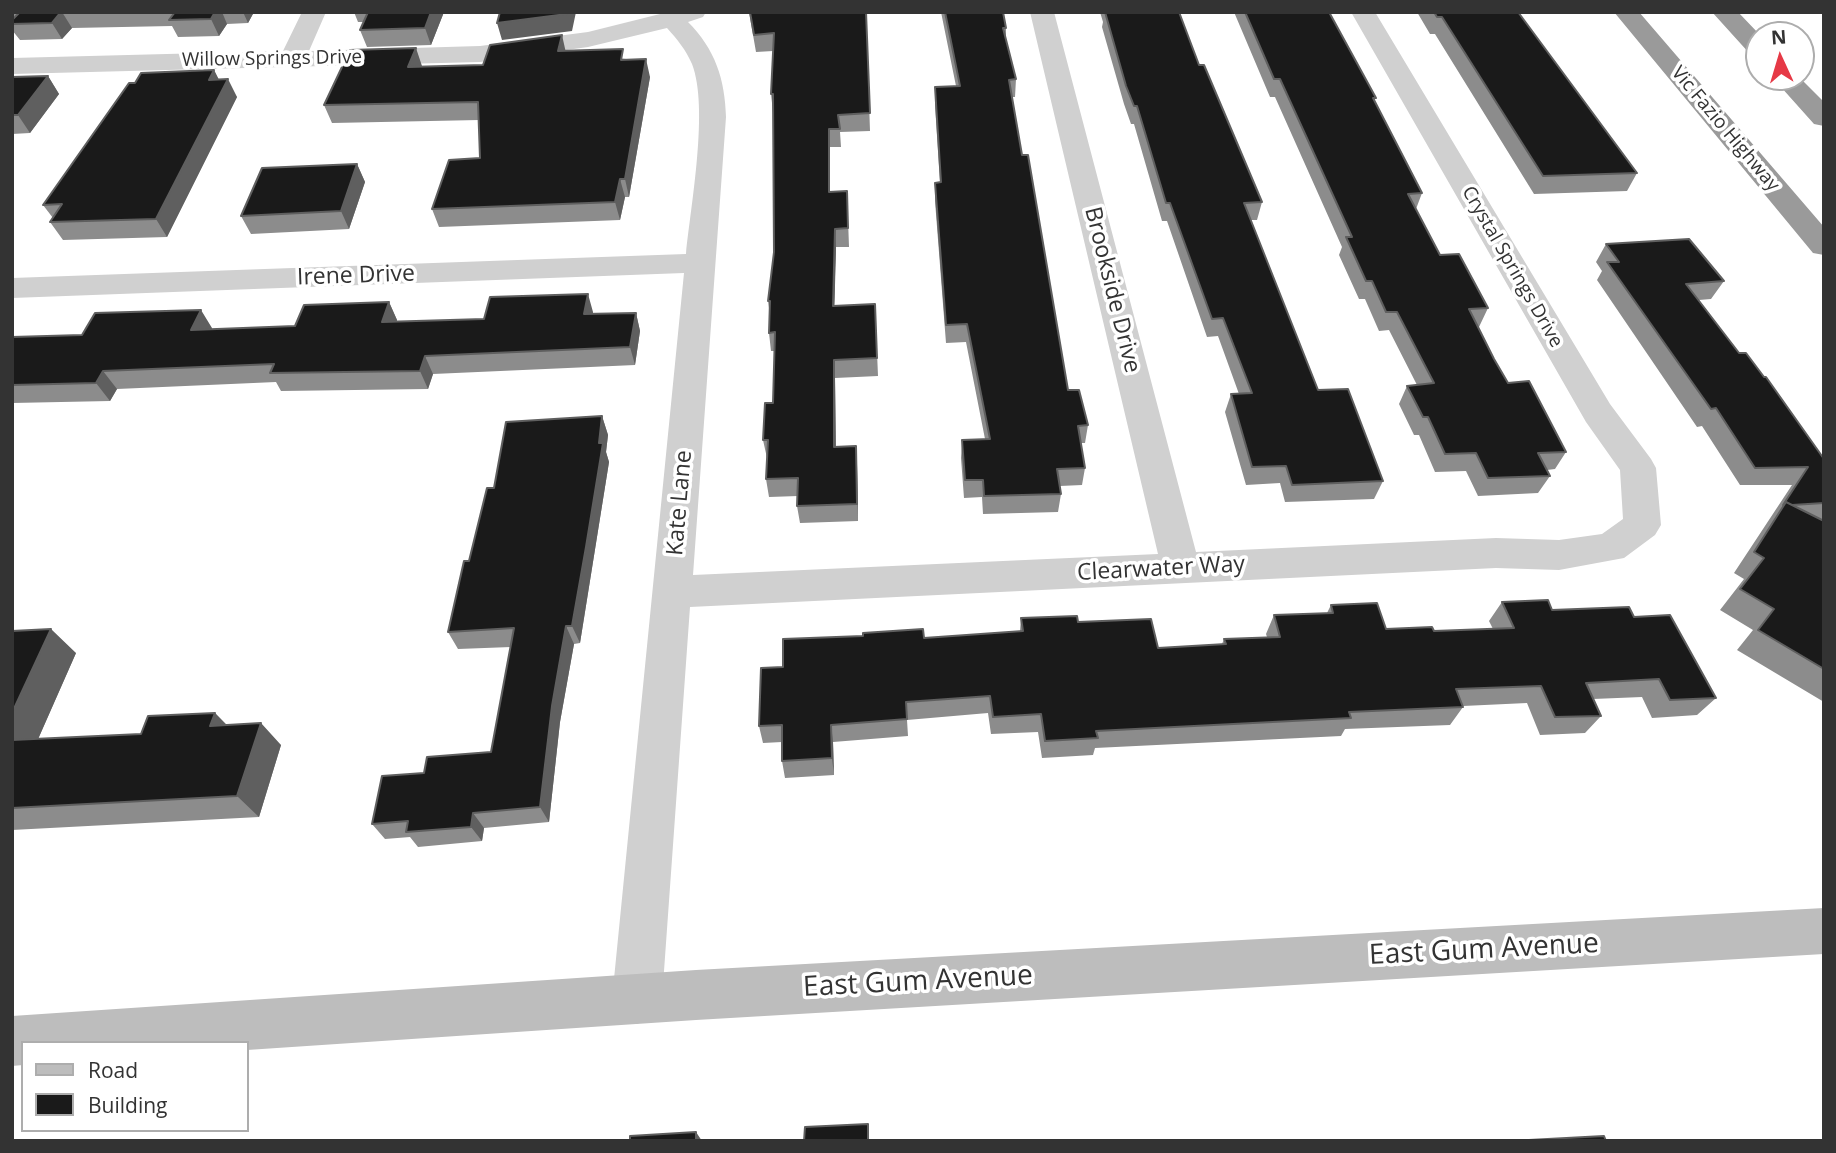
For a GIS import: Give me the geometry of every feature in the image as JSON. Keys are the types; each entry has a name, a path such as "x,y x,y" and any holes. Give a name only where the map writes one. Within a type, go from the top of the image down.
{"highway":[{"name":"Vic Fazio Highway","path":"1626,12 1824,246"},
{"path":"1724,12 1745,34"},
{"path":"1798,91 1824,118"}],"street":[{"path":"293,57 314,12"},
{"name":"Brookside Drive","path":"1042,12 1181,568"},
{"name":"Crystal Springs Drive","path":"1363,12 1598,413 1638,468 1642,525"},
{"name":"Willow Springs Drive","path":"12,66 480,54 551,47 684,16"},
{"name":"Kate Lane","path":"636,999 713,92 709,71 684,16"},
{"name":"Irene Drive","path":"12,288 700,263"},
{"name":"Clearwater Way","path":"672,592 1496,553 1559,555 1611,548 1642,525"},
{"name":"East Gum Avenue","path":"12,1041 636,999 1824,931"}],"building":[{"path":"12,12 61,12 52,23 12,24 12,20 19,13"},
{"path":"175,12 215,12 211,19 169,20"},
{"path":"368,12 431,12 425,28 360,30"},
{"path":"500,12 568,12 497,23"},
{"path":"750,12 866,12 870,113 838,115 840,129 829,129 829,192 847,191 848,228 835,229 833,306 875,304 877,358 834,360 834,447 856,446 857,504 797,506 798,478 766,479 768,440 763,440 765,403 773,403 775,332 769,333 768,301 774,252 771,94 774,33 754,35"},
{"path":"945,12 1003,12 1006,28 1003,28 1016,79 1009,80 1022,155 1028,155 1068,390 1079,390 1088,425 1078,426 1085,468 1057,469 1061,494 984,496 983,480 965,480 962,440 990,439 967,324 946,325 935,183 941,182 935,87 960,86"},
{"path":"1105,12 1179,12 1199,65 1204,65 1262,202 1244,203 1318,390 1348,389 1383,481 1292,485 1286,466 1252,467 1231,394 1252,393 1223,318 1212,319 1170,203 1166,203 1137,106 1134,106 1126,86"},
{"path":"1245,12 1329,12 1376,98 1373,98 1422,193 1408,194 1440,255 1459,254 1488,308 1469,309 1494,359 1508,383 1529,381 1566,452 1538,453 1550,476 1488,478 1476,453 1445,454 1428,417 1423,417 1407,386 1434,383 1397,312 1386,312 1372,281 1366,281 1346,237 1352,237 1280,79 1274,79"},
{"path":"1434,12 1518,12 1637,173 1543,176 1442,17 1437,17"},
{"path":"562,35 558,51 623,49 621,60 646,59 625,179 620,179 615,202 432,209 449,160 480,158 478,102 324,105 350,50 416,48 408,67 483,65 490,45"},
{"path":"214,70 209,80 228,79 156,219 50,222 62,204 43,205 129,83 135,83 141,73"},
{"path":"48,76 18,115 12,115 12,77"},
{"path":"357,164 341,211 241,216 262,168"},
{"path":"1689,239 1724,281 1686,284 1739,353 1746,353 1766,377 1824,459 1824,503 1792,505 1786,502 1783,505 1808,467 1755,468 1716,408 1711,409 1607,262 1619,262 1606,244"},
{"path":"588,294 584,314 636,313 630,347 425,356 420,371 270,373 274,364 103,371 96,383 12,385 12,337 82,335 95,313 201,310 191,330 295,326 304,305 389,302 382,322 484,319 490,297"},
{"path":"602,416 599,443 603,443 572,626 566,626 552,706 540,807 473,813 471,827 406,832 408,821 372,824 382,776 424,773 427,757 491,752 514,628 448,632 464,561 469,561 487,488 494,488 506,422"},
{"path":"1786,502 1824,521 1824,669 1758,630 1774,609 1740,589 1764,558 1754,552"},
{"path":"1548,600 1552,610 1629,607 1634,617 1670,615 1716,698 1670,700 1659,679 1586,683 1601,716 1555,717 1541,686 1456,689 1463,707 1349,712 1351,718 1096,731 1098,738 1045,741 1041,714 993,717 990,696 906,702 907,719 831,725 832,758 782,761 782,725 759,726 761,668 783,667 783,639 863,636 863,633 923,629 924,638 1023,631 1021,618 1077,616 1078,622 1151,619 1158,648 1226,644 1224,639 1280,637 1274,615 1333,613 1331,605 1377,603 1386,629 1432,627 1434,631 1514,628 1502,602"},
{"path":"51,629 12,713 12,631"},
{"path":"215,713 210,726 261,723 237,796 12,808 12,740 141,734 148,716"},
{"path":"868,1124 868,1141 804,1141 805,1127"},
{"path":"696,1132 696,1141 630,1141 630,1136"},
{"path":"1604,1136 1606,1141 1510,1141"}]}
